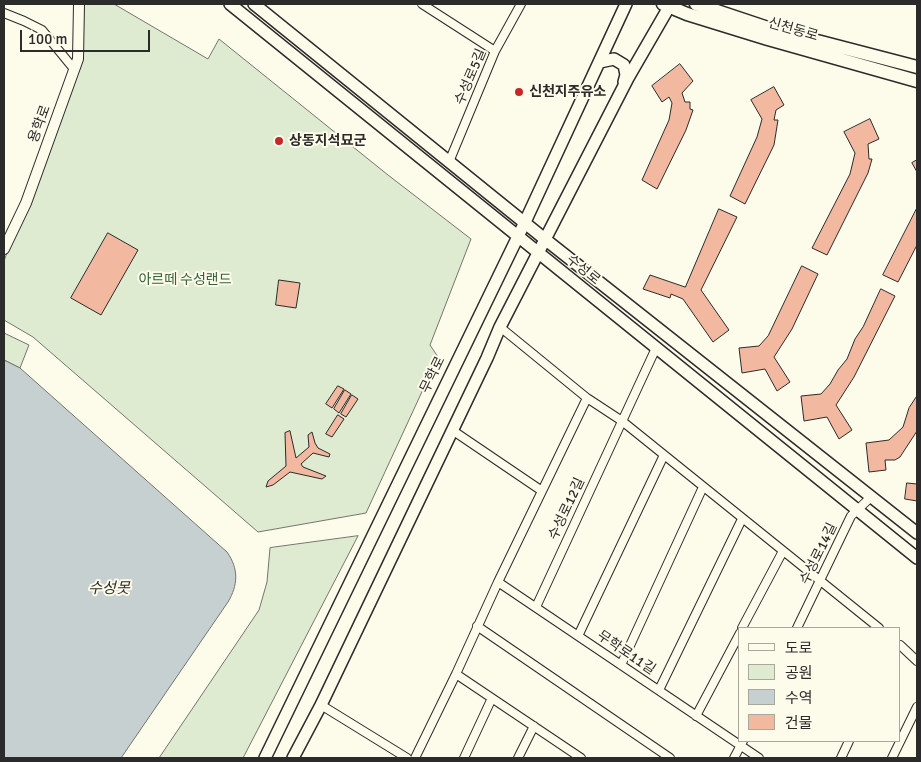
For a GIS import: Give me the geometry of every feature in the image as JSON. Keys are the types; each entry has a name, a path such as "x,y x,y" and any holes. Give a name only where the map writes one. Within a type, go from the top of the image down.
{"main road":[{"name":"수성로","path":"230,4 917,558"},
{"name":"수성로","path":"254,4 546,240 917,533"},
{"name":"무학로","path":"265,758 525,222 626,4"},
{"name":"신천동로","path":"696,4 771,29 917,67"},
{"path":"294,758 487,358 500,327 667,5"},
{"name":"신천동로","path":"667,5 687,14 768,39 917,81"},
{"path":"600,62 614,59 624,65 626,75 621,93"}],"street":[{"name":"용학로","path":"4,249 26,204 78,59 79,4"},
{"path":"422,4 496,51"},
{"name":"수성로5길","path":"449,162 496,51 521,4"},
{"path":"4,13 42,30 74,69"},
{"path":"500,327 587,398 622,421 877,627"},
{"name":"수성로12길","path":"536,608 656,348"},
{"path":"414,758 587,398"},
{"path":"452,430 542,491"},
{"path":"578,636 664,455"},
{"path":"621,665 703,487"},
{"name":"수성로14길","path":"798,627 851,516 872,496"},
{"path":"659,690 742,519"},
{"path":"743,627 783,551"},
{"name":"무학로11길","path":"498,582 696,716 738,741"},
{"path":"477,626 670,758"},
{"path":"696,716 738,637"},
{"path":"901,646 917,661"},
{"path":"456,674 582,758"},
{"path":"464,758 492,698"},
{"path":"321,705 407,758"},
{"path":"901,740 917,707"},
{"path":"518,758 534,726"},
{"path":"841,758 849,742"},
{"path":"892,758 900,742"},
{"path":"734,758 742,743 759,758"}],"green space":[{"name":"아르떼 수성랜드","path":"79,4 114,4 208,59 219,39 471,239 430,345 438,357 366,513 258,532 33,337 4,320 4,261 73,73"},
{"path":"4,333 29,345 20,368 4,360"},
{"path":"358,536 243,758 159,758 259,610 267,582 270,548"}],"water":[{"name":"수성못","path":"4,360 20,368 227,552 234,565 236,577 234,589 228,602 121,758 4,758"}],"building":[{"path":"680,64 693,81 682,93 685,102 690,102 690,109 693,110 686,130 657,189 642,180 669,120 672,103 669,97 662,102 652,86"},
{"path":"774,87 784,105 776,110 774,120 778,120 774,145 745,204 730,196 757,137 762,119 751,100"},
{"path":"870,119 879,139 868,144 869,159 872,159 868,173 827,255 812,248 850,174 855,153 844,132"},
{"path":"917,160 917,172 912,163"},
{"path":"917,208 917,245 898,282 883,275"},
{"path":"719,209 737,217 701,290 729,330 713,342 683,299 671,294 670,298 643,289 650,275 685,287"},
{"path":"108,233 138,250 101,315 71,298"},
{"path":"802,266 818,274 792,329 774,357 790,382 777,391 765,369 742,373 739,348 759,346 768,336"},
{"path":"279,280 300,283 296,308 276,305"},
{"path":"881,289 895,296 854,377 836,405 852,430 839,439 827,417 804,421 801,396 821,394 830,384 847,359 855,339 863,327"},
{"path":"338,386 344,389 332,408 326,404"},
{"path":"345,390 351,394 339,413 334,409"},
{"path":"352,395 358,399 346,417 341,414"},
{"path":"917,396 917,431 900,457 895,460 885,460 886,470 869,472 866,443 889,440 903,427 909,408"},
{"path":"338,415 344,419 332,437 326,434"},
{"path":"290,431 296,458 309,447 308,435 312,432 318,448 330,454 329,457 313,453 301,464 303,467 326,476 322,479 290,472 273,485 266,487 268,481 286,466 285,433"},
{"path":"907,483 917,484 917,501 905,499"}],"place":[{"name":"신천지주유소","path":"519,92"},
{"name":"상동지석묘군","path":"279,141"}]}
